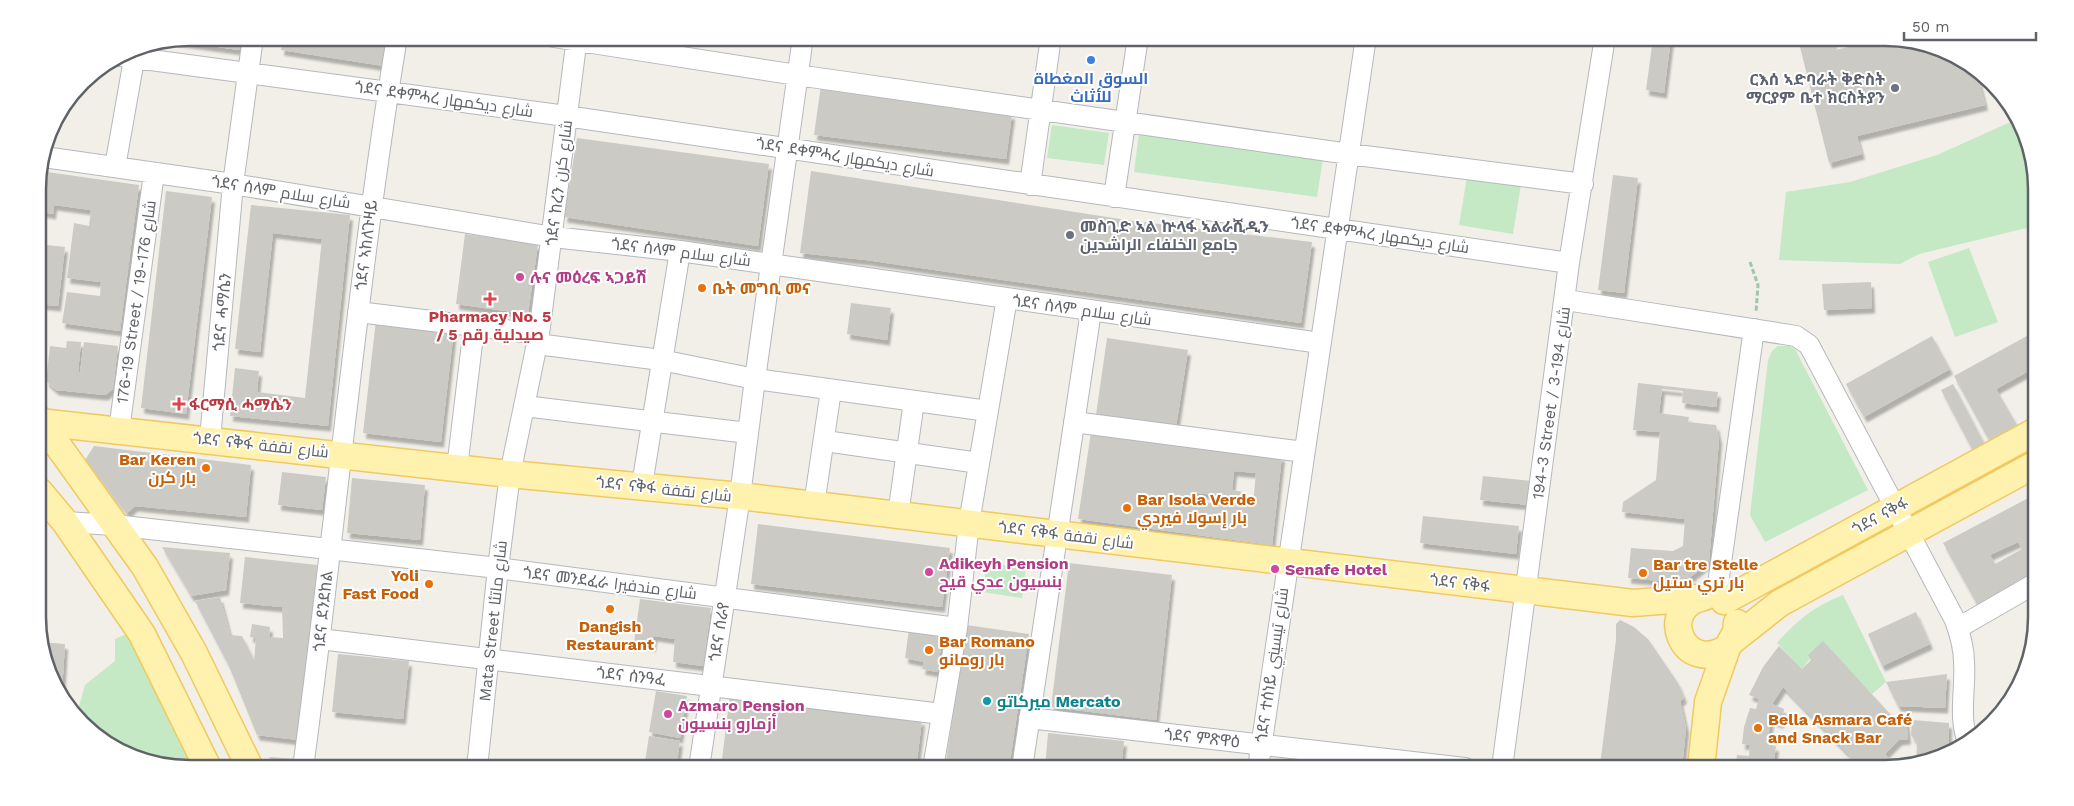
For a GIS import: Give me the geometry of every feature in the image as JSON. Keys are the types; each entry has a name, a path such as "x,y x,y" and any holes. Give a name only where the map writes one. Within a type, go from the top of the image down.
{"main road":[{"name":"ጎደና ናቅፋ شارع نقفة","path":"46,422 510,474 642,485 740,496 1288,562"},
{"path":"46,430 145,567 194,653 246,760"},
{"name":"ጎደና ናቅፋ","path":"1288,562 1525,591 1633,602 1712,599 1895,508 2028,435"},
{"name":"ጎደና ናቅፋ","path":"1730,644 1780,604 1908,532 2028,468"},
{"path":"46,500 65,522 142,634 204,760"},
{"path":"1702,759 1708,702 1736,632 1735,615 1712,599 1689,603 1679,618 1682,639 1695,664 1708,702"},
{"name":"ጎደና ናቅፋ","path":"1633,602 1667,623 1682,639"},
{"path":"1682,639 1690,650 1709,655 1730,644"}],"street":[{"name":"ጎደና ሓማሴን","path":"210,439 233,184 252,46"},
{"name":"ጎደና ኣከለጉዛይ","path":"342,454 371,206 396,46"},
{"name":"ጎደና ከረን شارع كرن","path":"510,474 538,339 553,236 566,116 576,46"},
{"path":"620,46 797,75 1039,110 1349,154 1584,184"},
{"name":"ጎደና ሰራየ","path":"701,760 710,685 740,496 754,379 802,46"},
{"path":"1030,185 1039,110 1050,46"},
{"path":"1114,197 1137,46"},
{"name":"ጎደና ተሰነይ شارع تيسيني","path":"1259,759 1336,229 1365,46"},
{"name":"194-3 Street / شارع 194-3","path":"1503,759 1566,300 1569,263 1584,184 1604,46"},
{"name":"ጎደና ደቀምሓረ شارع ديكمهار","path":"139,55 248,74 566,116 1569,263"},
{"path":"116,167 129,59"},
{"name":"ጎደና ሰላም شارع سلام","path":"50,158 233,184 553,236 680,250 1091,312 1320,344"},
{"name":"176-19 Street / شارع 176-19","path":"119,430 154,173"},
{"path":"642,485 680,250"},
{"path":"934,760 957,628 969,523 1006,298"},
{"path":"1566,300 1796,336 1809,345 1958,628 1964,662 1964,736"},
{"path":"358,312 474,327 661,360 754,379 988,411"},
{"path":"1023,760 1091,312"},
{"path":"457,468 474,327"},
{"path":"1712,599 1754,329"},
{"path":"814,505 825,441 831,390"},
{"path":"898,515 914,401"},
{"path":"524,406 748,433"},
{"path":"1074,422 1304,452"},
{"path":"825,441 979,463"},
{"name":"ጎደና ደንደከል","path":"304,760 342,454"},
{"name":"Mata Street شارع ماتئا","path":"479,760 498,568 510,474"},
{"name":"ጎደና መንደፈራ شارع مندفيرا","path":"65,522 114,525 330,551 498,568 957,628"},
{"path":"1958,628 2028,588"},
{"name":"ጎደና ሰንዓፈ","path":"320,639 942,714"},
{"name":"ጎደና ምጽዋዕ","path":"1029,718 1391,759"}],"path":[{"path":"1750,262 1758,285 1754,329"}],"green space":[{"path":"2011,122 2017,134 2027,170 2028,228 1919,254 1900,264 1779,260 1786,192 1850,182 1937,155"},
{"path":"1052,125 1109,133 1104,165 1047,158"},
{"path":"1139,133 1323,158 1317,197 1134,172"},
{"path":"1467,177 1521,185 1513,234 1459,225"},
{"path":"1969,248 1998,322 1955,337 1928,262"},
{"path":"1778,346 1790,346 1795,349 1868,490 1765,542 1750,515 1768,360 1772,351"},
{"path":"987,562 1026,568 1022,598 983,592"},
{"path":"1843,595 1886,682 1872,694 1823,642 1802,669 1777,643 1807,614"},
{"path":"129,633 191,760 170,759 152,755 126,745 110,736 95,724 79,707 85,685 115,661 115,639"}],"building":[{"path":"211,46 240,46 239,50"},
{"path":"282,46 387,46 384,66 281,50"},
{"path":"1652,46 1670,46 1664,93 1646,90"},
{"name":"ርእሰ ኣድባራት ቅድስት ማርያም ቤተ ክርስትያን","path":"1800,46 1834,46 1835,50 1852,46 1904,47 1922,51 1948,61 1964,70 1979,82 1985,105 1857,136 1862,154 1829,163"},
{"path":"821,85 1012,114 1006,159 814,135"},
{"path":"577,138 769,164 758,246 564,217"},
{"path":"811,171 1133,221 1312,242 1301,323 866,260 800,253"},
{"path":"48,172 139,185 120,331 62,323 67,292 100,296 101,282 67,278 74,223 89,226 91,210 54,205 53,214 47,213"},
{"path":"1613,175 1638,178 1624,293 1598,290"},
{"path":"166,191 212,197 186,414 141,408"},
{"path":"251,205 350,215 328,426 230,416 235,368 259,371 257,392 305,398 322,239 273,233 260,352 235,349"},
{"path":"465,234 538,244 528,314 456,304"},
{"path":"47,245 65,247 58,306 47,305"},
{"path":"1871,282 1872,308 1824,310 1822,284"},
{"path":"851,303 891,308 887,340 847,334"},
{"path":"376,320 454,329 441,442 363,433"},
{"path":"2028,335 2028,371 1996,389 2017,425 1989,440 1954,376"},
{"path":"1932,336 1950,369 1864,417 1846,384"},
{"path":"1107,338 1188,350 1176,427 1096,415"},
{"path":"67,341 81,342 78,372 80,373 84,342 118,346 113,389 105,395 56,390 47,381 50,346 66,348"},
{"path":"1638,383 1718,392 1716,407 1682,403 1683,391 1662,389 1659,413 1689,417 1688,422 1716,425 1719,439 1709,562 1683,583 1628,578 1631,548 1673,551 1683,546 1685,519 1622,512 1623,502 1656,480 1660,432 1633,430"},
{"path":"1953,384 1984,443 1972,449 1941,390"},
{"path":"1091,432 1282,456 1272,545 1078,519","holes":["1234,471 1256,473 1253,504 1243,503 1244,492 1232,490","1191,492 1213,495 1212,503 1190,501"]},
{"path":"94,446 251,465 246,517 135,506 127,513 85,460"},
{"path":"282,472 326,477 322,510 278,505"},
{"path":"1483,476 1533,481 1530,505 1480,500"},
{"path":"352,478 425,485 420,540 347,533"},
{"path":"2028,498 2028,576 1977,604 1943,543","holes":["2018,542 2022,549 1995,564 1990,555"]},
{"path":"1423,516 1519,526 1516,554 1420,543"},
{"path":"758,524 950,548 942,607 751,584"},
{"path":"162,547 230,553 226,590 191,596"},
{"path":"245,557 317,565 298,740 257,735 229,666 195,601 220,597 230,635 242,636 254,660 256,638 250,637 252,624 270,627 269,637 283,638 282,607 240,603"},
{"path":"1069,563 1172,575 1156,720 1051,707"},
{"path":"640,599 711,608 703,666 673,662 675,639 654,636 653,646 634,643"},
{"path":"1916,612 1930,644 1882,666 1868,634"},
{"path":"1620,620 1634,627 1648,639 1678,683 1684,698 1680,701 1686,728 1683,759 1601,759 1616,640 1616,624"},
{"name":"ميركاتو Mercato","path":"966,625 1029,634 1010,760 946,760"},
{"path":"909,629 943,634 937,672 922,669 924,662 905,658"},
{"path":"1823,641 1892,716 1906,718 1908,739 1899,740 1885,754 1890,759 1849,759 1850,756 1783,687 1772,704 1784,709 1781,723 1771,720 1767,744 1776,746 1774,759 1736,759 1737,755 1749,756 1750,745 1742,744 1744,727 1750,708 1756,709 1759,699 1749,695 1763,667 1779,646 1802,669 1811,660 1808,655"},
{"path":"48,643 65,644 63,683 54,663"},
{"path":"338,654 409,661 403,719 332,712"},
{"path":"1947,674 1945,708 1898,706 1886,682"},
{"name":"Azmaro Pension أزمارو بنسيون","path":"656,691 687,696 680,738 649,732"},
{"path":"730,694 922,720 917,760 722,760"},
{"path":"1912,720 1949,723 1949,744 1916,756 1917,743 1911,735"},
{"path":"1048,733 1124,741 1122,759 1046,759"},
{"path":"649,736 680,741 677,760 645,760"},
{"path":"269,757 297,759 297,760 271,760"}],"place":[{"name":"السوق المغطاة للأثاث","path":"1091,60"},
{"name":"ርእሰ ኣድባራት ቅድስት ማርያም ቤተ ክርስትያን","path":"1895,88"},
{"name":"መስጊድ ኣል ኵላፋ ኣልራሺዲን جامع الخلفاء الراشدين","path":"1070,235"},
{"name":"ሉና መዕረፍ ኣጋይሽ","path":"520,277"},
{"name":"ቤት መግቢ መና","path":"702,288"},
{"name":"Pharmacy No. 5 / صيدلية رقم 5","path":"490,299"},
{"name":"ፋርማሲ ሓማሴን","path":"179,404"},
{"name":"Bar Keren بار كرن","path":"206,468"},
{"name":"Bar Isola Verde بار إسولا فيردي","path":"1127,508"},
{"name":"Senafe Hotel","path":"1275,569"},
{"name":"Adikeyh Pension بنسيون عدي قيح","path":"929,572"},
{"name":"Bar tre Stelle بار تري ستيل","path":"1643,573"},
{"name":"Yoli Fast Food","path":"429,584"},
{"name":"Dangish Restaurant","path":"610,609"},
{"name":"Bar Romano بار رومانو","path":"929,650"},
{"name":"ميركاتو Mercato","path":"987,701"},
{"name":"Azmaro Pension أزمارو بنسيون","path":"668,714"},
{"name":"Bella Asmara Café and Snack Bar","path":"1758,728"}]}
